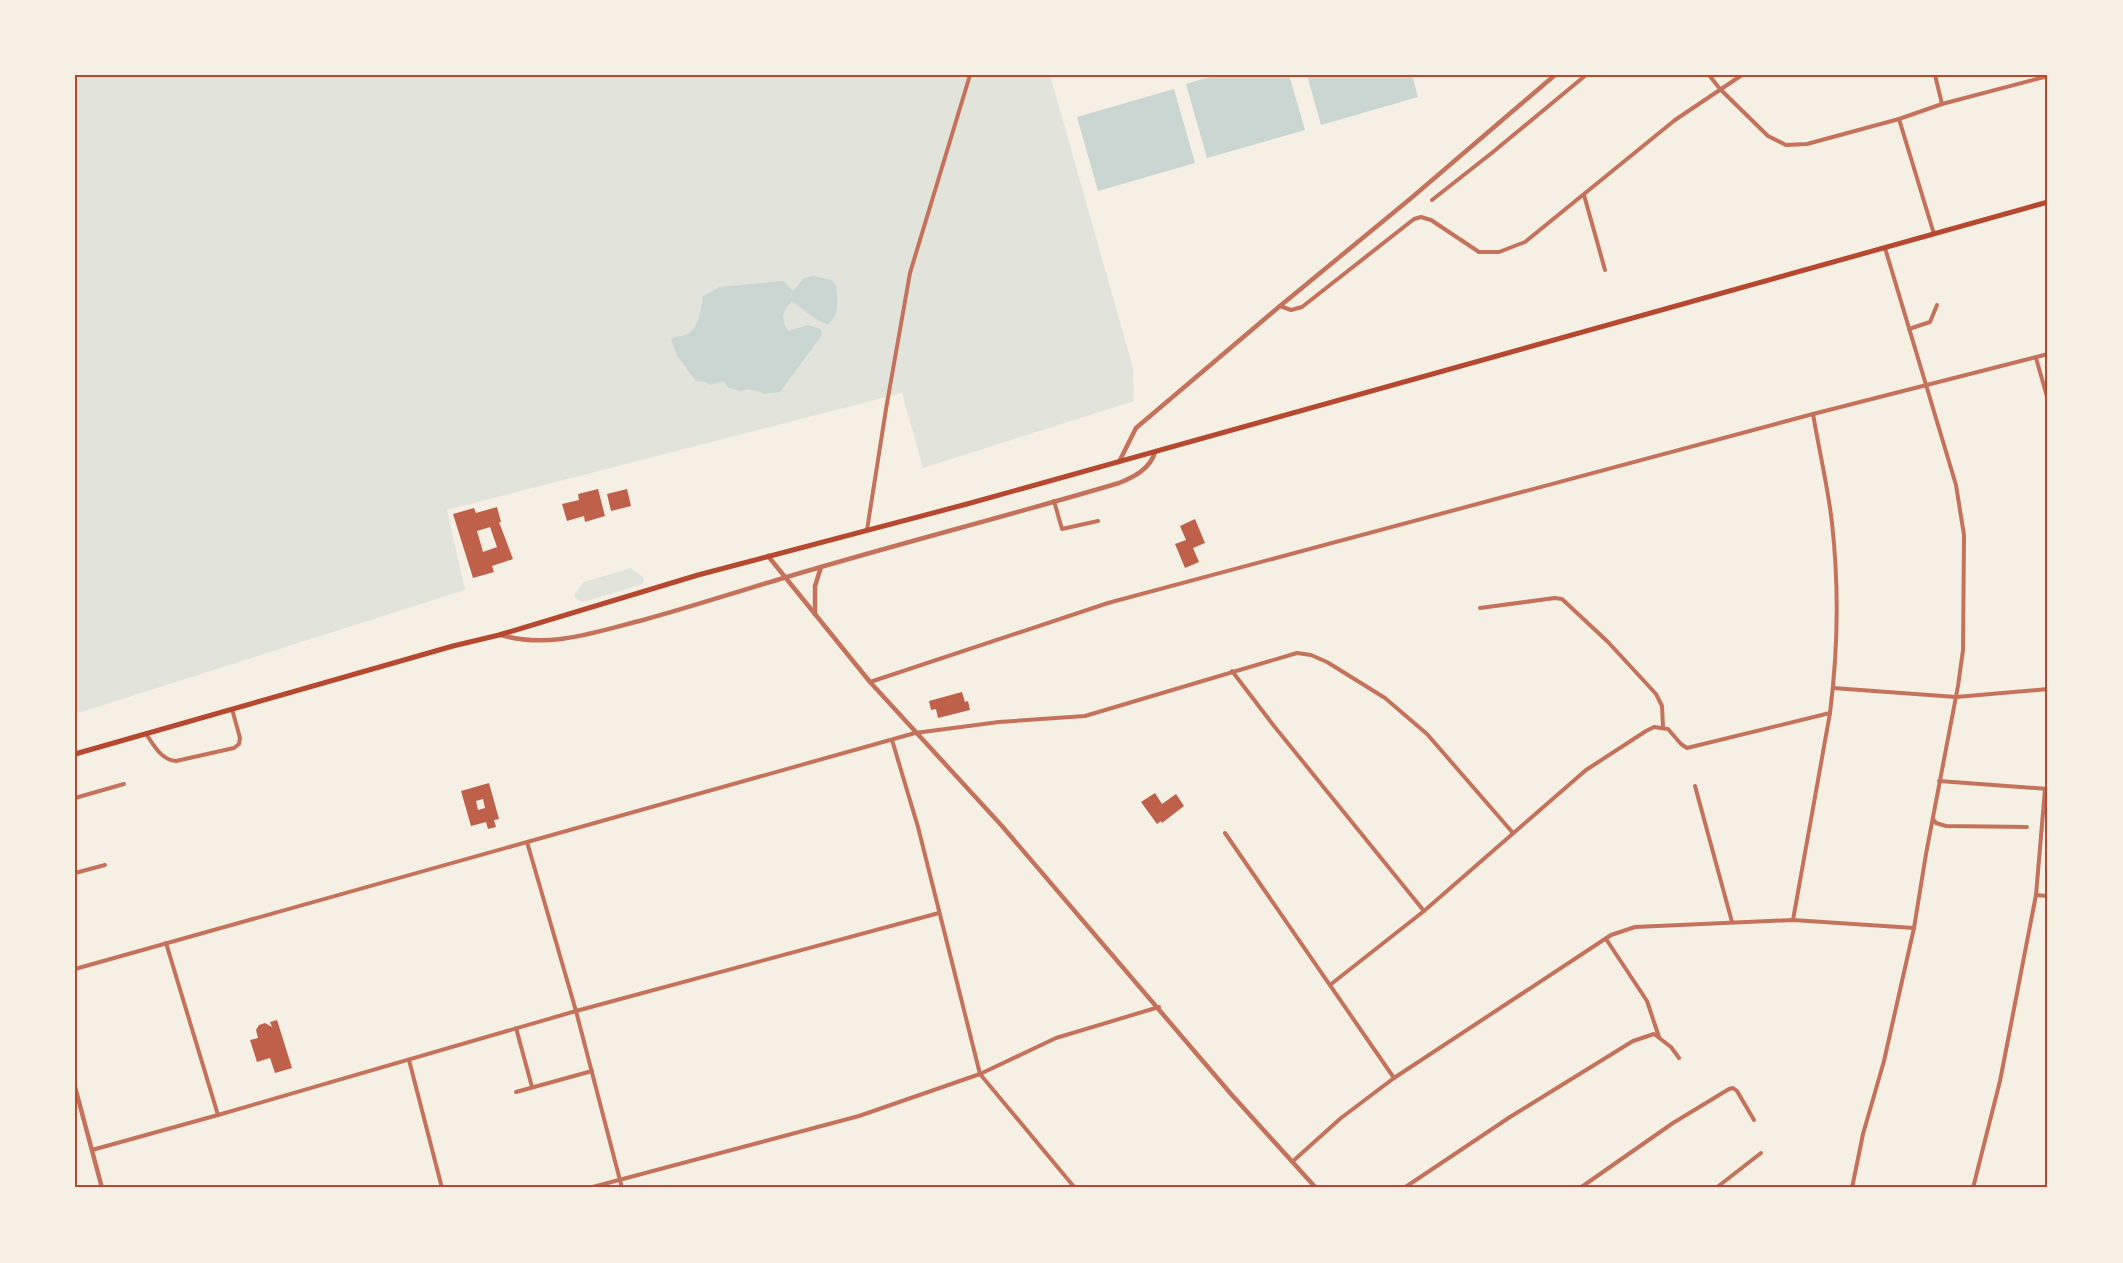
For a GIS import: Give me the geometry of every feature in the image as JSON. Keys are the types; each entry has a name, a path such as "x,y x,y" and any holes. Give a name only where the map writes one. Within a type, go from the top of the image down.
{"main road":[{"path":"75,754 768,556 1119,462 2048,202"}],"street":[{"path":"867,530 889,387 910,273 970,75"},
{"path":"1119,462 1136,428 1555,75"},
{"path":"1432,200 1586,75"},
{"path":"1709,75 1720,89 1768,136 1786,146 1807,144 1899,119 1942,104 2048,76"},
{"path":"1280,306 1291,310 1302,307 1414,219 1421,217 1431,220 1479,252 1499,252 1525,242 1675,120 1743,75"},
{"path":"1935,75 1942,104"},
{"path":"1899,119 1934,234"},
{"path":"1584,195 1605,270"},
{"path":"1852,1188 1863,1134 1884,1061 1914,928 1963,650 1964,536 1956,485 1886,248"},
{"path":"1909,329 1930,322 1937,305"},
{"path":"870,682 1108,603 1814,414 2048,354"},
{"path":"2036,358 2048,400"},
{"path":"1793,920 1830,712 1836,625 1835,558 1814,414"},
{"path":"499,634 512,638 540,640 580,637 675,611 1132,478 1146,467 1155,452"},
{"path":"1054,501 1062,529 1098,520"},
{"path":"768,556 870,682 1002,826 1316,1188"},
{"path":"815,614 815,586 820,567"},
{"path":"1480,608 1562,599 1608,642 1656,694 1662,706 1663,727"},
{"path":"75,969 915,733 999,722 1085,716 1232,670 1297,653 1311,655 1327,662 1385,698 1427,734 1513,833"},
{"path":"1232,670 1274,726 1424,911"},
{"path":"1833,688 1956,697 2048,689"},
{"path":"146,734 168,761 234,748 239,744 240,738 232,709"},
{"path":"1330,985 1424,911 1586,770 1646,731 1663,727 1668,729 1687,748 1830,712"},
{"path":"892,740 918,827 980,1074 1075,1188"},
{"path":"1939,781 2046,789 2036,895 2000,1081 1973,1188"},
{"path":"75,798 124,784"},
{"path":"1695,786 1732,922"},
{"path":"1932,818 1936,823 1946,826 2027,827"},
{"path":"1225,832 1394,1078"},
{"path":"527,842 576,1011 622,1188"},
{"path":"75,873 105,865"},
{"path":"2036,895 2048,896"},
{"path":"91,1150 576,1011 939,913"},
{"path":"1292,1162 1341,1118 1394,1078 1606,939 1635,927 1793,920 1914,928"},
{"path":"1606,939 1647,1001 1659,1036"},
{"path":"166,944 218,1115"},
{"path":"590,1188 859,1116 980,1074 1056,1038 1159,1007"},
{"path":"516,1028 532,1087"},
{"path":"1404,1188 1510,1117 1633,1041 1654,1034 1671,1047 1679,1058"},
{"path":"409,1059 442,1188"},
{"path":"516,1092 592,1071"},
{"path":"75,1087 102,1188"},
{"path":"1580,1188 1673,1123 1729,1089 1734,1088 1737,1091 1754,1120"},
{"path":"1716,1188 1761,1153"}],"shaded area":[{"path":"75,75 1050,75 1133,368 1134,401 923,468 902,393 447,510 465,590 75,714"},
{"path":"1216,75 1289,75 1305,130 1207,158 1186,84"},
{"path":"1307,75 1412,75 1418,97 1321,125"},
{"path":"1174,89 1195,163 1098,191 1077,117"},
{"path":"814,276 831,280 836,285 837,311 828,324 818,320 792,302 786,309 783,319 788,331 808,325 821,329 822,335 780,392 764,394 747,389 741,391 728,388 724,381 710,385 696,381 677,356 671,339 687,334 696,326 703,296 720,287 783,281 793,291 804,278"},
{"path":"631,568 644,578 643,584 583,602 576,599 574,594 584,582"}],"building":[{"path":"598,489 605,516 585,522 584,516 567,521 562,504 579,500 578,494"},
{"path":"627,489 631,506 611,511 607,494"},
{"path":"497,507 501,522 499,522 513,559 492,566 494,572 473,578 453,514 474,508 476,513","holes":["490,527 497,547 483,552 477,531"]},
{"path":"1195,519 1205,543 1193,548 1199,562 1185,568 1175,544 1186,540 1180,526"},
{"path":"962,692 965,702 968,701 970,710 938,718 936,709 931,710 929,701"},
{"path":"489,783 499,819 494,820 496,827 488,829 486,822 471,826 461,791","holes":["483,799 485,808 478,810 476,801"]},
{"path":"1155,793 1162,804 1176,794 1184,806 1162,823 1161,821 1157,824 1141,802"},
{"path":"277,1020 292,1068 275,1073 270,1058 257,1062 250,1040 258,1038 256,1030 259,1025 265,1023 272,1027 270,1022"}]}
